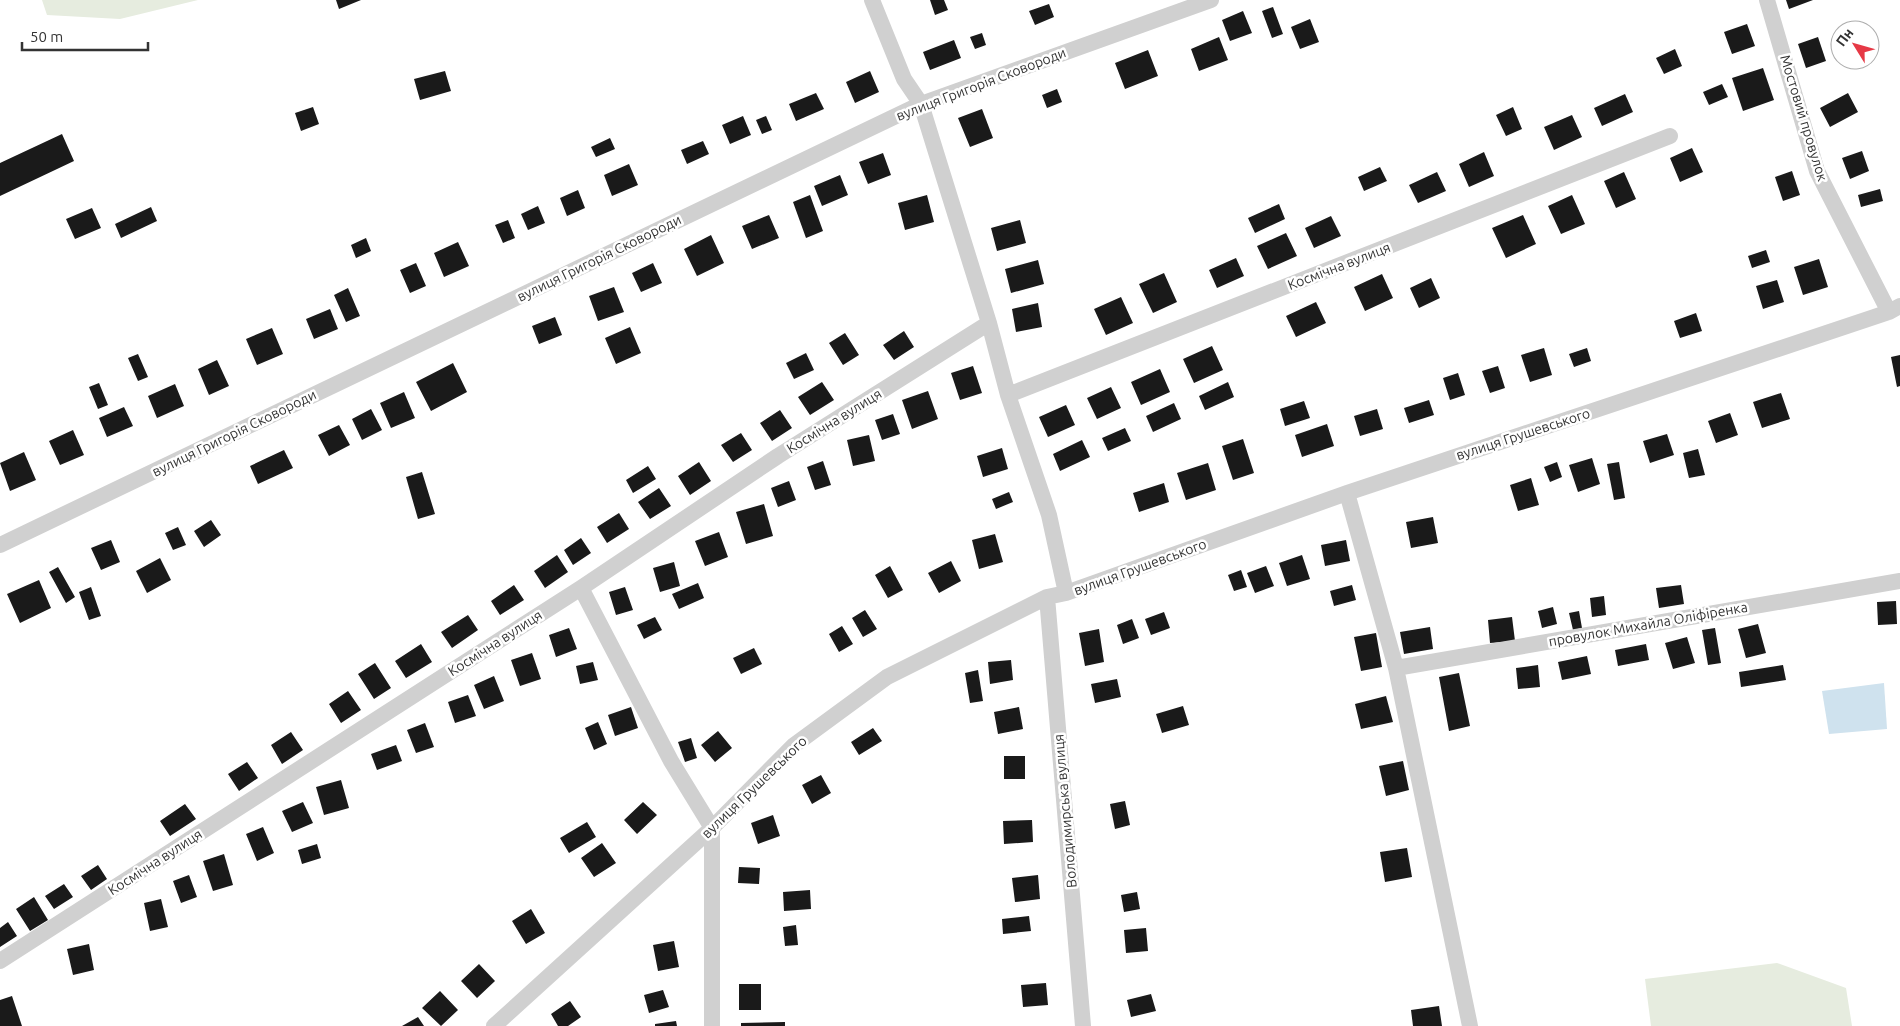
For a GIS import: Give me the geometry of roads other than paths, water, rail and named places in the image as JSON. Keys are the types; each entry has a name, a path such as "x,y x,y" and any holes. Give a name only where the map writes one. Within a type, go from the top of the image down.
{"street":[{"path":"872,0 904,79 921,104 990,322 1008,395 1049,514 1066,593"},
{"name":"вулиця Григорія Сковороди","path":"0,545 921,104 1210,0"},
{"name":"Мостовий провулок","path":"1767,0 1817,171 1894,309"},
{"name":"Космічна вулиця","path":"1008,395 1670,136"},
{"name":"вулиця Грушевського","path":"494,1026 712,828 793,746 887,677 1047,597 1066,593 1347,493 1894,309"},
{"name":"Космічна вулиця","path":"0,961 581,588 778,456 990,322"},
{"path":"1347,493 1396,668 1470,1026"},
{"name":"провулок Михайла Оліфіренка","path":"1396,668 1900,581"},
{"path":"581,588 671,761 712,828 712,1026"},
{"name":"Володимирська вулиця","path":"1047,597 1083,1026"}],"water":[{"path":"1884,683 1887,729 1829,734 1822,691"}]}
